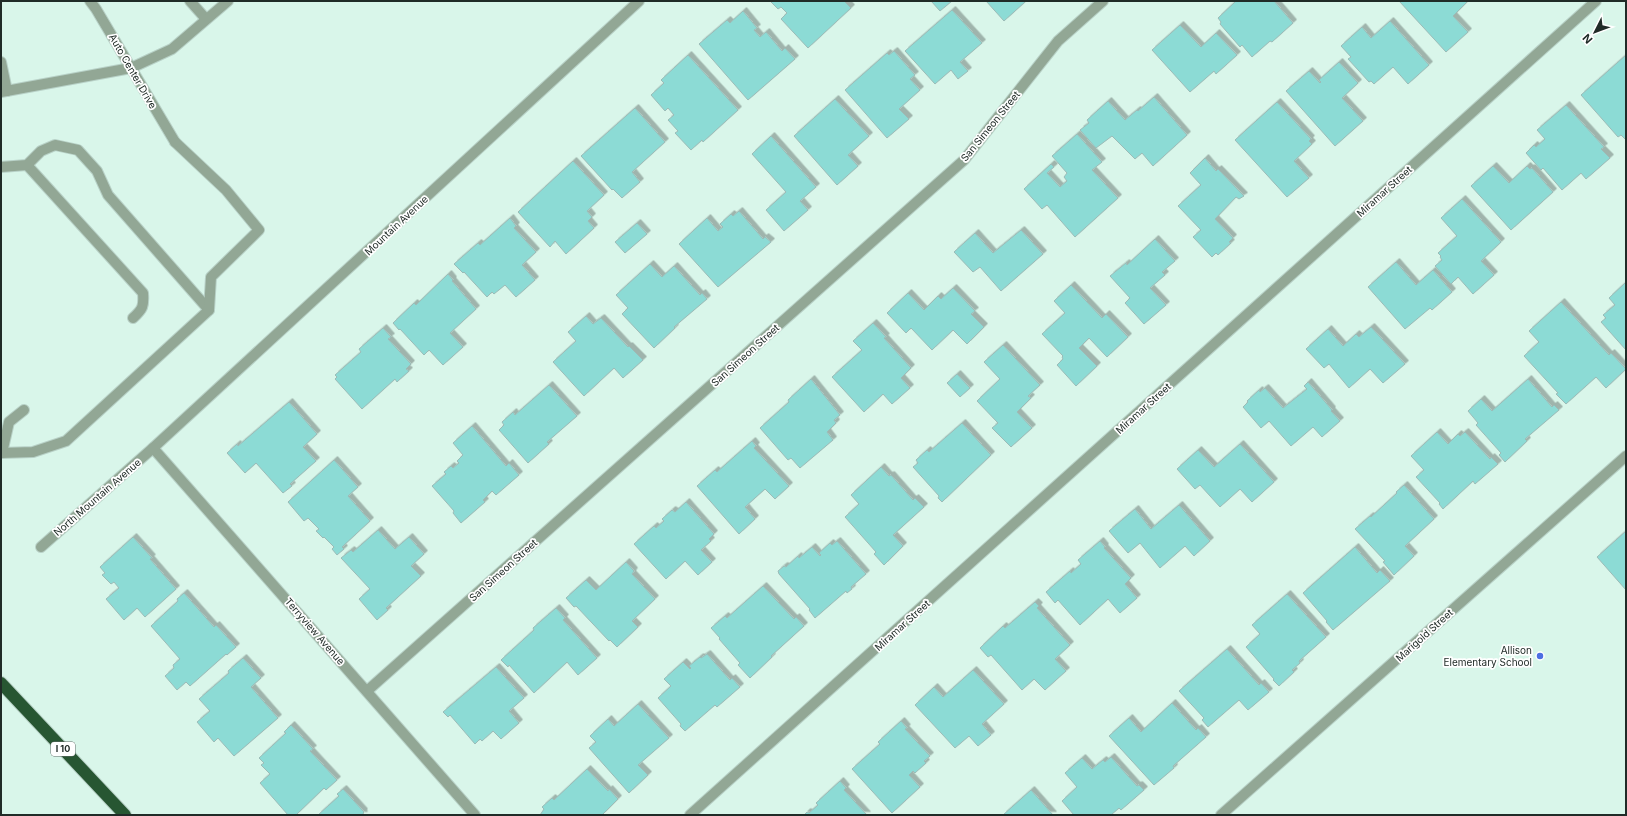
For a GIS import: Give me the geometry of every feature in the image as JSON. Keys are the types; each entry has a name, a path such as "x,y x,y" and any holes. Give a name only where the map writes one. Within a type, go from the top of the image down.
{"highway":[{"name":"I 10","path":"1,683 125,815"}],"street":[{"name":"Auto Center Drive","path":"90,1 175,142 226,190 259,230 211,277 209,310"},
{"path":"190,1 206,19"},
{"path":"1,62 4,92 131,68 172,50 228,1"},
{"name":"Mountain Avenue","path":"153,448 639,1"},
{"name":"San Simeon Street","path":"367,691 964,160 1058,41 1103,1"},
{"name":"Miramar Street","path":"690,815 1596,1"},
{"path":"1,167 27,165 41,151 55,145 78,150 97,171 108,195 209,310 66,441 34,452 1,453 9,422 24,410"},
{"path":"27,165 143,293 144,301 142,310 133,318"},
{"name":"North Mountain Avenue","path":"41,547 153,448"},
{"name":"Terryview Avenue","path":"153,448 475,815"},
{"name":"Marigold Street","path":"1221,815 1626,456"}],"building":[{"path":"770,1 844,1 851,8 808,48 781,19 787,13 781,7 778,9"},
{"path":"931,1 952,1 940,11"},
{"path":"986,1 1024,1 1025,2 1004,21"},
{"path":"1236,1 1274,1 1293,23 1272,42 1270,41 1252,57 1242,45 1240,47 1220,24 1221,22 1218,18"},
{"path":"1399,1 1468,1 1453,16 1468,32 1446,52"},
{"path":"952,10 982,43 960,62 968,71 958,79 951,70 935,84 905,51"},
{"path":"743,11 757,28 754,30 760,37 766,32 782,51 785,48 795,59 748,100 699,44 727,20 730,23"},
{"path":"1390,21 1429,65 1408,84 1393,67 1374,84 1371,81 1369,82 1348,59 1351,57 1341,46 1362,27 1371,38"},
{"path":"1180,25 1201,47 1216,33 1237,55 1216,74 1214,71 1190,92 1152,50"},
{"path":"894,51 915,75 910,79 920,90 899,109 909,119 887,138 845,90 887,53 889,55"},
{"path":"688,55 738,110 703,142 702,140 691,150 675,133 678,131 668,120 674,115 668,108 665,111 651,95 664,83 661,80"},
{"path":"1626,55 1626,140 1621,135 1618,137 1581,95"},
{"path":"1339,62 1358,83 1342,98 1363,121 1335,146 1286,91 1309,71 1320,83 1321,82 1319,80"},
{"path":"1154,97 1187,135 1153,166 1142,153 1135,159 1112,136 1096,148 1080,130 1089,123 1087,120 1108,101 1125,120"},
{"path":"835,99 869,136 848,155 858,166 837,185 794,136"},
{"path":"1277,102 1311,139 1309,141 1312,144 1294,161 1309,178 1287,197 1235,140"},
{"path":"1566,105 1604,147 1601,149 1610,158 1586,179 1581,173 1562,190 1543,168 1541,170 1526,153 1534,145 1536,147 1545,139 1537,130"},
{"path":"635,108 665,142 632,172 640,182 622,198 613,189 612,190 581,156"},
{"path":"1077,134 1102,162 1092,170 1118,198 1075,237 1047,205 1042,209 1024,189 1051,164 1054,167 1047,173 1060,187 1067,181 1064,177 1067,173 1052,156"},
{"path":"771,136 816,187 800,201 808,210 784,231 766,210 786,192 752,154"},
{"path":"1205,158 1216,171 1218,169 1244,196 1239,199 1236,197 1215,219 1233,238 1229,242 1231,243 1218,255 1216,253 1212,257 1193,237 1201,230 1178,206 1201,185 1190,173"},
{"path":"573,161 604,195 587,211 592,217 588,221 594,228 566,254 555,241 550,247 518,212"},
{"path":"1493,166 1509,183 1527,166 1530,169 1532,168 1553,192 1511,230 1471,186"},
{"path":"1462,199 1501,242 1481,261 1494,275 1473,294 1458,277 1451,284 1435,266 1442,260 1438,253 1457,236 1441,218"},
{"path":"739,211 763,239 765,237 771,242 718,287 679,244 707,218 718,231 723,227 720,224 731,214 733,216"},
{"path":"510,218 516,226 514,228 536,252 522,265 535,280 516,297 505,285 494,294 492,292 487,297 464,272 463,273 454,264 478,243 480,245"},
{"path":"637,223 647,234 625,253 615,242"},
{"path":"1021,230 1043,254 1001,291 980,267 973,272 954,252 975,233 993,253"},
{"path":"1155,239 1175,261 1162,272 1165,275 1150,288 1166,305 1144,324 1125,303 1130,298 1110,276 1126,263 1127,265"},
{"path":"1396,262 1416,285 1433,270 1452,292 1432,310 1430,308 1405,329 1368,287"},
{"path":"650,264 662,277 674,266 700,295 702,293 707,299 674,327 675,328 654,348 622,314 628,308 616,295"},
{"path":"448,274 453,280 452,281 476,309 450,333 463,347 443,365 429,350 424,355 393,323 414,303 416,305"},
{"path":"1625,283 1626,350 1601,322 1606,318 1603,315 1615,305 1609,298"},
{"path":"1071,285 1102,318 1106,314 1128,337 1107,357 1089,338 1079,348 1097,366 1076,386 1057,365 1063,359 1063,356 1042,334 1065,313 1054,301"},
{"path":"953,288 975,311 971,314 984,327 967,344 953,330 932,350 911,328 906,333 887,313 908,293 924,310 938,296 941,299"},
{"path":"1561,302 1609,355 1611,353 1626,369 1606,388 1596,377 1566,404 1556,394 1558,393 1524,356 1539,342 1529,331"},
{"path":"586,316 593,324 601,318 628,347 629,346 643,360 623,378 614,368 584,396 553,362 576,341 568,332"},
{"path":"873,323 886,337 884,338 911,368 901,378 910,388 892,404 883,394 864,412 832,377 862,350 853,341"},
{"path":"1371,327 1405,364 1383,383 1370,369 1349,388 1329,364 1324,368 1306,349 1328,329 1343,346 1356,334 1359,337"},
{"path":"383,328 391,337 388,339 411,364 406,369 409,371 397,382 395,379 362,409 335,379 337,377 335,375 361,352 359,349"},
{"path":"1003,345 1040,385 1028,396 1031,398 1017,412 1032,428 1011,447 992,428 998,423 977,401 1000,379 984,362"},
{"path":"957,374 970,388 960,397 947,383"},
{"path":"811,379 840,415 834,420 836,423 827,432 833,440 800,468 791,458 788,460 760,428 789,402 788,400"},
{"path":"1528,379 1552,407 1554,405 1559,410 1525,439 1527,441 1505,462 1499,455 1501,453 1476,425 1478,423 1468,411 1481,399 1492,411"},
{"path":"1308,382 1340,421 1322,437 1313,427 1291,446 1269,421 1261,428 1243,407 1259,390 1260,392 1265,388 1283,408 1307,389 1304,386"},
{"path":"549,385 577,416 547,442 549,444 528,463 499,430 504,425 502,422 513,412 515,415"},
{"path":"289,402 317,434 303,447 316,461 290,484 292,486 283,493 256,463 245,473 227,453 237,444 238,446"},
{"path":"962,423 991,455 942,502 938,498 939,496 913,467 918,463 916,460 927,450 929,452"},
{"path":"472,426 506,466 509,463 519,475 496,495 492,491 483,500 485,502 461,523 453,513 454,511 432,486 446,474 444,472 451,466 453,468 459,463 457,461 463,455 453,443"},
{"path":"1437,432 1448,444 1458,434 1460,436 1465,432 1490,459 1491,457 1498,464 1475,484 1473,481 1443,509 1439,504 1440,503 1416,477 1424,470 1411,456"},
{"path":"752,441 756,446 754,448 789,486 775,499 765,489 745,507 755,519 739,534 697,486 715,470 717,472"},
{"path":"1240,444 1274,482 1252,502 1240,489 1220,507 1200,485 1195,489 1177,469 1198,450 1214,467"},
{"path":"334,460 358,487 348,496 370,521 342,547 344,549 337,555 332,549 334,547 316,531 319,529 308,518 304,521 288,502"},
{"path":"881,467 889,476 891,475 913,500 915,498 924,507 893,535 903,546 884,565 874,554 876,552 845,517 859,504 851,495"},
{"path":"1404,485 1434,519 1405,546 1414,556 1394,575 1383,562 1385,561 1355,529 1370,516 1371,517"},
{"path":"686,502 714,534 709,539 711,541 701,550 712,562 698,575 685,561 666,579 634,544 654,526 656,528 664,521 662,519 672,510 675,512"},
{"path":"1179,505 1210,541 1194,556 1185,546 1160,568 1140,543 1128,553 1109,531 1135,509 1151,529"},
{"path":"378,530 395,549 409,537 424,554 411,566 421,576 386,608 388,610 377,620 359,599 370,589 341,558 351,550 353,552"},
{"path":"1626,531 1626,590 1597,557"},
{"path":"133,537 152,558 150,559 176,589 145,617 137,608 124,620 106,599 119,588 114,582 111,584 102,575 105,573 100,567"},
{"path":"837,541 866,574 851,587 852,589 847,593 846,591 815,618 809,610 810,609 778,571 784,566 786,567 798,556 799,558 812,547 820,556 821,555 819,553 830,543 832,545"},
{"path":"1100,541 1105,547 1104,548 1131,578 1125,584 1137,598 1120,613 1108,599 1080,625 1058,600 1055,603 1046,592 1070,571 1071,573 1081,564 1078,560"},
{"path":"1355,547 1377,573 1380,570 1390,581 1333,630 1303,593"},
{"path":"626,562 634,571 632,574 655,599 632,621 638,627 617,647 610,640 609,641 576,606 574,607 566,598 586,580 596,590"},
{"path":"763,586 794,619 796,617 804,626 771,656 772,657 750,678 738,665 740,663 711,628 725,616 727,618"},
{"path":"184,593 214,627 216,625 236,647 190,686 186,682 177,690 165,676 174,668 173,665 180,659 151,626 178,601 177,599"},
{"path":"1287,594 1326,637 1299,661 1300,663 1292,670 1294,672 1279,686 1246,647 1260,634 1252,625"},
{"path":"1035,602 1039,606 1037,608 1070,645 1055,659 1066,671 1045,690 1034,679 1022,690 991,655 988,657 980,648 1003,626 1005,628"},
{"path":"556,608 565,618 563,620 597,658 578,675 567,662 534,693 509,665 508,667 501,660 534,630 533,628"},
{"path":"1227,649 1259,685 1261,683 1269,692 1248,710 1239,700 1208,727 1202,720 1204,718 1179,691"},
{"path":"707,654 730,680 732,678 740,687 717,707 715,705 685,731 680,726 681,724 658,698 671,686 664,679 683,662 690,669 691,668 689,666 700,657 701,658"},
{"path":"243,658 261,678 251,687 278,718 234,756 218,738 214,742 197,722 210,711 199,699 229,673 228,671"},
{"path":"496,667 524,698 509,711 519,723 501,739 493,731 482,741 480,739 475,744 450,715 448,717 443,712"},
{"path":"973,670 1004,704 982,724 991,735 978,746 969,736 955,748 915,705 934,687 943,697"},
{"path":"1172,703 1196,730 1198,728 1206,737 1154,785 1109,736 1129,718 1141,732"},
{"path":"638,704 669,738 638,765 648,775 629,793 589,748 596,742 590,736 608,719 614,726"},
{"path":"901,721 907,728 905,729 930,756 924,761 926,763 915,773 913,771 909,775 920,787 892,813 852,769 880,744 878,742"},
{"path":"291,725 313,749 310,751 337,780 326,790 324,788 296,815 288,815 260,783 270,774 261,765 264,763 259,758 286,733 284,732"},
{"path":"1111,757 1137,786 1139,785 1144,790 1121,810 1119,808 1111,815 1074,815 1062,801 1077,787 1065,773 1082,758 1092,769 1103,760 1105,762"},
{"path":"587,769 608,791 609,789 618,799 602,815 540,815 544,809 542,807 552,798 554,800"},
{"path":"840,781 846,788 844,790 867,815 804,815 807,812 809,813 818,805 816,803"},
{"path":"343,789 364,812 364,815 318,815 339,796 337,794"},
{"path":"1031,790 1053,815 1003,815"}],"place":[{"name":"Allison Elementary School","path":"1540,656"}]}
